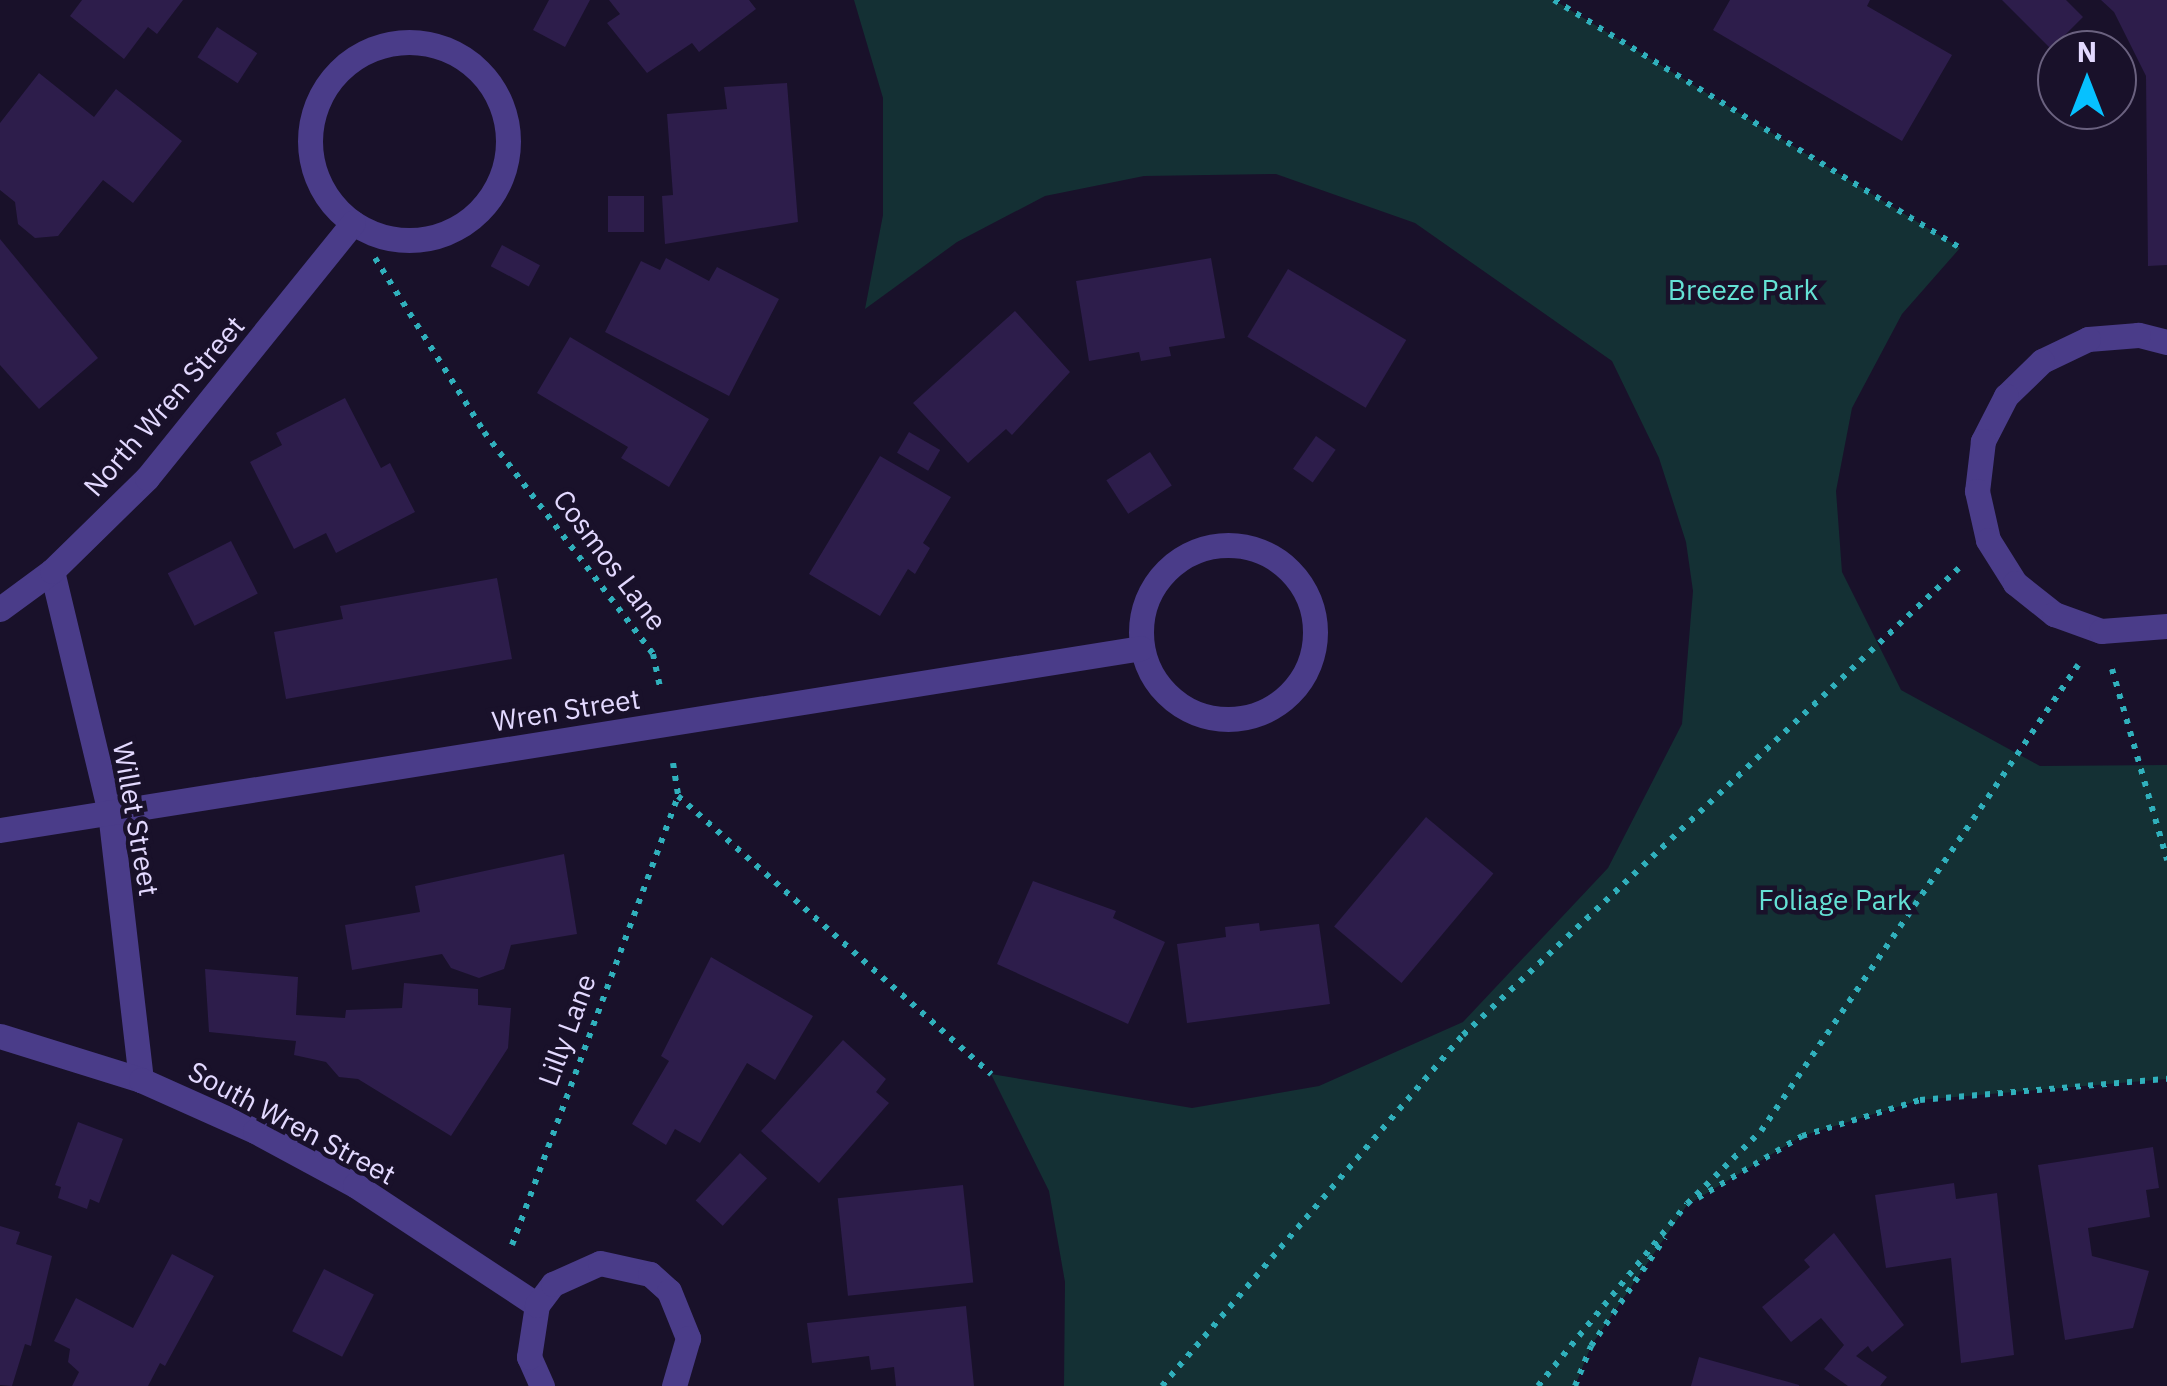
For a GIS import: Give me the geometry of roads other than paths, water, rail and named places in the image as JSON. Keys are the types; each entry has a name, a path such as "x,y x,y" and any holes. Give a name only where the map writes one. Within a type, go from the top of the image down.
{"street":[{"path":"422,42 476,67 506,118 502,176 488,202 439,234 410,240 353,223 331,204 313,164 311,120 322,92 364,52 392,43 422,42"},
{"name":"North Wren Street","path":"0,609 52,571 147,478 353,223"},
{"path":"2167,342 2138,335 2088,340 2042,361 2006,396 1983,441 1977,491 1988,540 2028,594 2054,614 2102,631 2167,626"},
{"path":"1226,544 1284,564 1304,586 1314,615 1315,646 1305,675 1286,698 1259,714 1199,714 1172,699 1153,677 1141,648 1141,618 1151,589 1196,550 1226,544"},
{"name":"Willet Street","path":"52,571 110,812 140,1080"},
{"name":"Wren Street","path":"0,830 1141,648"},
{"name":"South Wren Street","path":"0,1036 140,1080 355,1184 537,1305"},
{"path":"542,1386 529,1357 537,1305 564,1277 600,1262 650,1274 669,1291 688,1338 674,1386"}],"park label":[{"name":"Breeze Park","path":"1743,290"},
{"name":"Foliage Park","path":"1835,900"}]}
